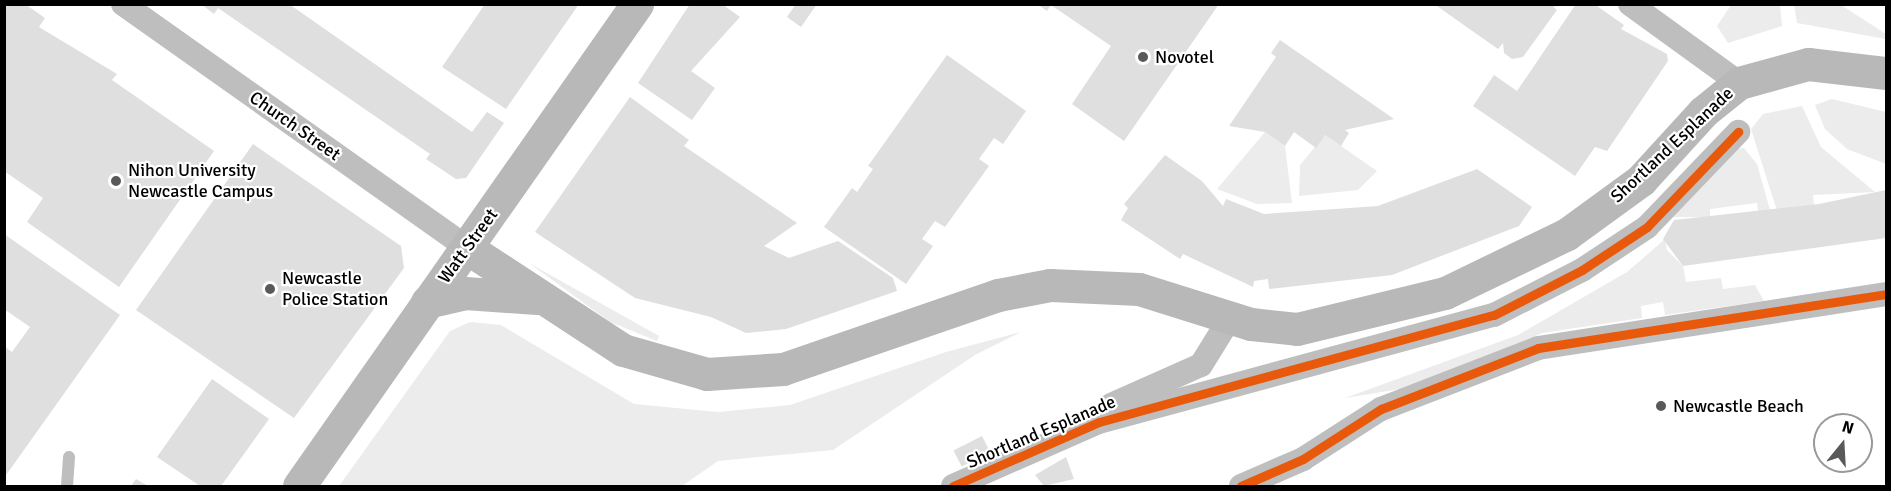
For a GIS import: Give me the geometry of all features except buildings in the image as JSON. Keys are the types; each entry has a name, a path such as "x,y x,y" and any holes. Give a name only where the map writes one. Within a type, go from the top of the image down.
{"street":[{"name":"Church Street","path":"123,4 468,248"},
{"name":"Watt Street","path":"299,486 637,4"},
{"path":"1630,4 1739,83"},
{"name":"Shortland Esplanade","path":"468,248 539,298 651,362 735,375 793,366 998,295 1050,285 1139,289 1230,318 1297,329 1374,313 1485,278 1568,234 1628,192 1702,112 1739,83 1808,64 1887,73"},
{"name":"Shortland Esplanade","path":"953,486 1141,409 1177,404 1494,315 1647,227 1738,132"},
{"name":"Shortland Esplanade","path":"428,302 465,293 539,298"},
{"path":"1241,486 1303,459 1381,409 1538,348 1887,294"},
{"name":"Shortland Esplanade","path":"1045,433 1201,365 1230,318"}],"lane":[{"path":"67,486 69,457"}],"shaded area":[{"path":"1731,5 1780,5 1782,26 1728,43 1717,26"},
{"path":"1794,5 1841,5 1886,34 1886,39 1797,23"},
{"path":"1832,99 1886,112 1886,164 1847,149 1825,129 1815,105"},
{"path":"1802,106 1821,147 1875,192 1813,195 1814,205 1886,200 1886,227 1797,239 1778,214 1751,129 1763,114"},
{"path":"1265,132 1285,146 1292,203 1257,204 1217,189"},
{"path":"1325,135 1377,171 1358,190 1299,196 1300,165"},
{"path":"1744,148 1757,164 1772,217 1758,212 1757,203 1710,209 1710,217 1670,217 1732,149"},
{"path":"1665,239 1667,250 1683,266 1686,282 1721,278 1723,289 1755,285 1764,301 1665,315 1663,302 1641,306 1642,318 1542,333 1425,385 1345,398 1518,335 1627,272"},
{"path":"529,263 659,336 657,341 610,322"},
{"path":"470,322 501,325 634,404 718,412 790,405 946,352 1021,332 975,355 833,450 718,461 682,486 339,486 450,331"}],"cycle path":[{"path":"953,486 1099,422 1494,315 1582,270 1647,227 1738,132"},
{"path":"1241,486 1303,459 1381,409 1538,348 1886,294"}],"place":[{"name":"Novotel","path":"1143,57"},
{"name":"Nihon University Newcastle Campus","path":"116,181"},
{"name":"Newcastle Police Station","path":"270,289"},
{"name":"Newcastle Beach","path":"1661,406"}]}
